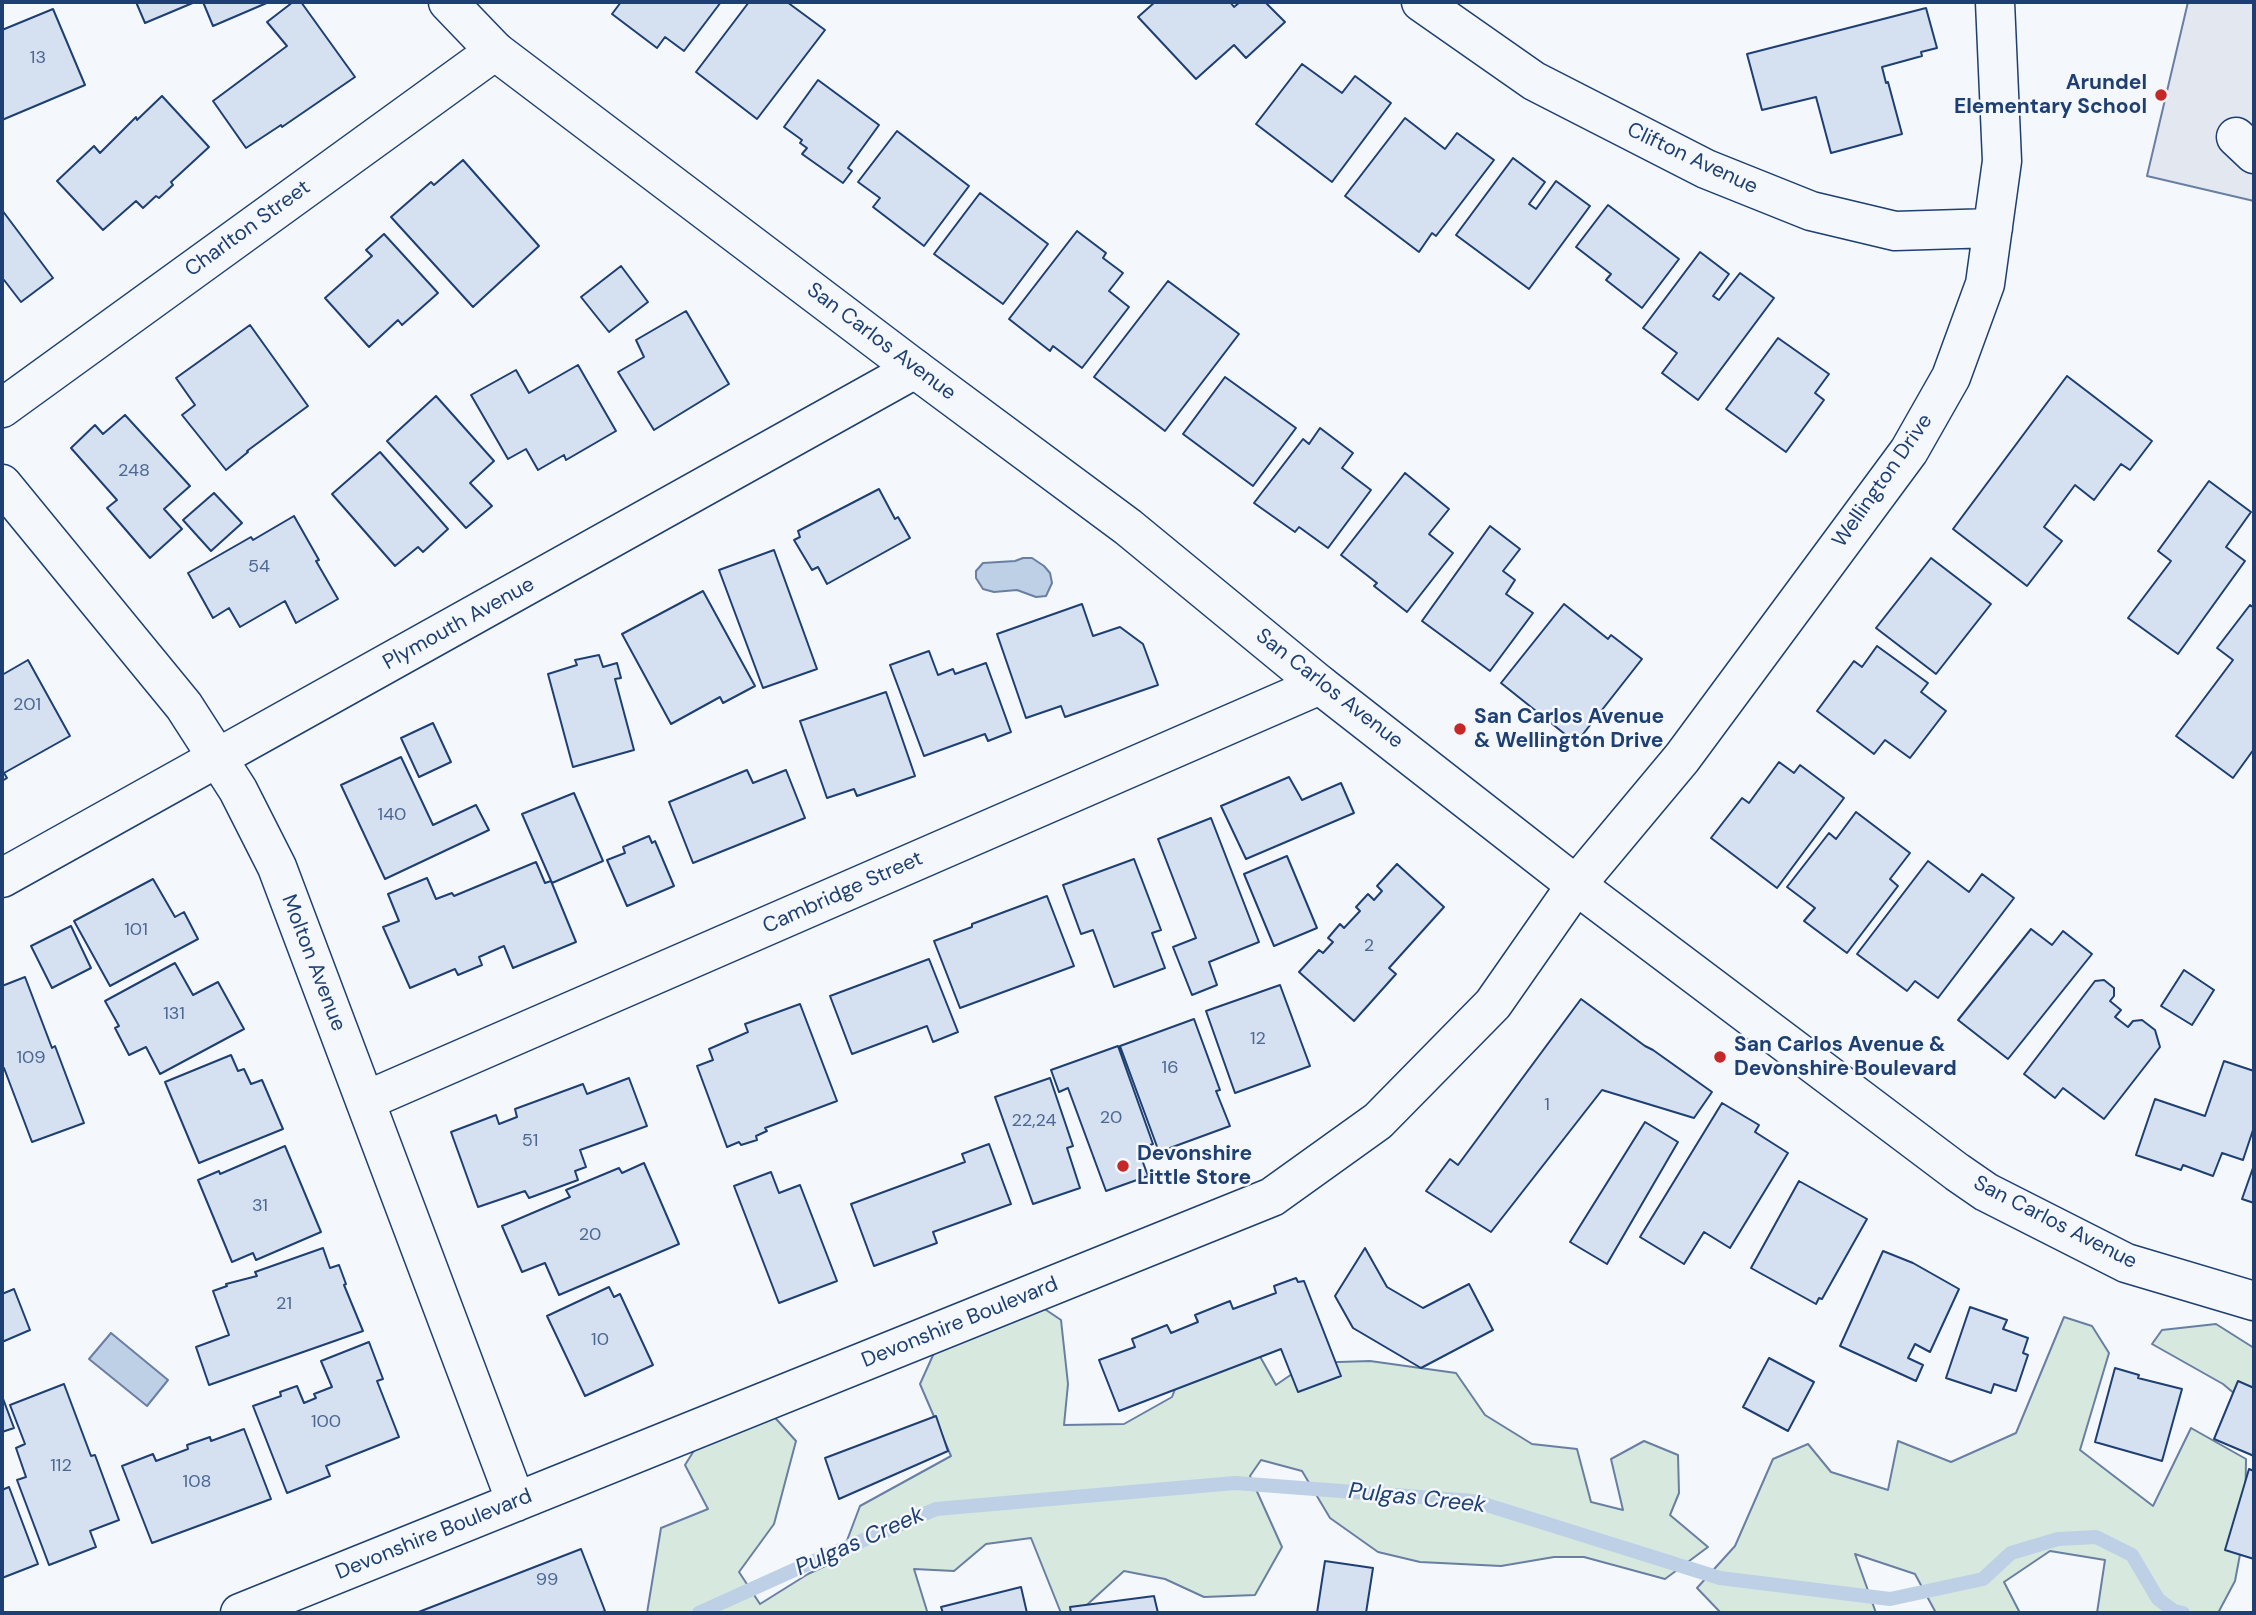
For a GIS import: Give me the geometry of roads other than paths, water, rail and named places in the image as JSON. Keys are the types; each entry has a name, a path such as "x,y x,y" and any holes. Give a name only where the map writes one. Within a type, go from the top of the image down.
{"street":[{"name":"San Carlos Avenue","path":"448,2 495,51 1128,527 1320,685 1576,885 1924,1148 1986,1192 2126,1263 2254,1301"},
{"name":"Clifton Avenue","path":"1421,2 1534,81 1706,169 1811,211 1895,231 1993,228"},
{"name":"Wellington Drive","path":"1576,885 1682,758 1909,451 1951,377 1985,284 2003,161 1994,2"},
{"name":"Charlton Street","path":"2,408 495,51"},
{"name":"Plymouth Avenue","path":"2,878 915,369"},
{"name":"Molton Avenue","path":"2,484 184,706 238,790 277,867 516,1502"},
{"name":"Cambridge Street","path":"365,1101 1320,685"},
{"name":"Devonshire Boulevard","path":"240,1613 1272,1197 1378,1121 1493,1004 1576,885"}],"water":[{"path":"1032,558 1050,573 1052,583 1046,596 1036,597 1017,590 994,592 983,589 976,578 976,571 983,563"},
{"path":"111,1333 168,1380 147,1406 89,1359"}],"waterway":[{"name":"Pulgas Creek","path":"699,1613 936,1509 1235,1483 1474,1501 1720,1578 1890,1599 1983,1579 2011,1553 2058,1539 2096,1537 2132,1555 2158,1599 2174,1611 2183,1613"}],"place":[{"name":"Arundel Elementary School","path":"2161,95"},
{"name":"San Carlos Avenue & Wellington Drive","path":"1460,729"},
{"name":"San Carlos Avenue & Devonshire Boulevard","path":"1720,1057"},
{"name":"Devonshire Little Store","path":"1123,1166"}]}
